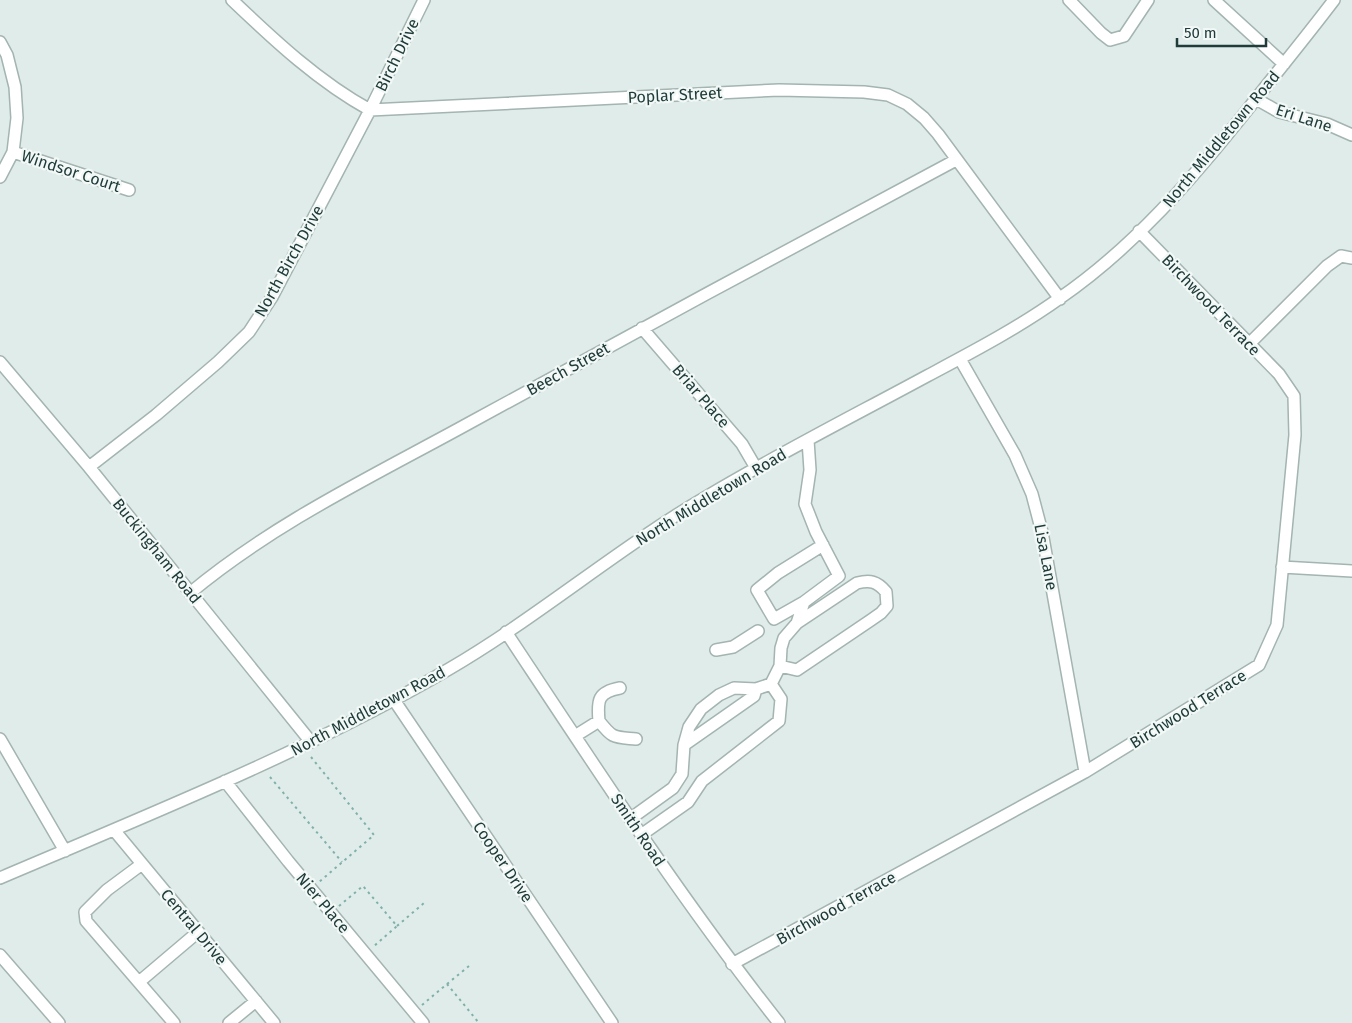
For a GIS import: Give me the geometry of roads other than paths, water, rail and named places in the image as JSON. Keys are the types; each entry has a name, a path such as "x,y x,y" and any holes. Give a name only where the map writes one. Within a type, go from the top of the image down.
{"street":[{"path":"232,0 263,30 324,81 344,96 370,110"},
{"name":"Birch Drive","path":"370,110 424,0"},
{"path":"1069,0 1100,33 1110,40 1124,36 1148,0"},
{"path":"1214,0 1284,64"},
{"name":"North Middletown Road","path":"0,878 65,852 225,781 311,742 394,700 451,668 506,632 658,527 756,468 960,358 1060,299 1103,266 1172,199 1201,167 1334,0"},
{"path":"0,42 7,54 15,87 17,118 13,152 0,177"},
{"name":"Poplar Street","path":"370,110 779,90 864,92 888,95 907,104 924,118 1060,299"},
{"name":"Eri Lane","path":"1256,99 1279,112 1327,124 1352,135"},
{"name":"North Birch Drive","path":"89,467 163,409 218,362 249,332 272,297 370,110"},
{"name":"Windsor Court","path":"13,152 129,190"},
{"name":"Beech Street","path":"190,593 216,571 278,529 642,328 956,160"},
{"name":"Birchwood Terrace","path":"732,964 1085,772 1259,665 1277,625 1295,434 1294,396 1279,374 1139,231"},
{"path":"1250,344 1327,266 1341,256 1352,258"},
{"name":"Briar Place","path":"642,328 742,444 756,468"},
{"name":"Lisa Lane","path":"960,358 1015,456 1032,494 1042,532 1085,772"},
{"name":"Buckingham Road","path":"0,362 89,467 311,742"},
{"path":"716,650 733,647 774,619 804,602 839,576 805,504 810,470 808,440"},
{"path":"774,619 757,590 778,573 823,545"},
{"path":"1282,567 1352,571"},
{"path":"630,818 674,788 682,774 684,745 689,727 701,709 719,695 734,688 756,689 771,684 780,666 781,648 784,638 797,623 857,583 868,580 875,582 886,592 887,606 871,620 797,670 780,666"},
{"path":"797,623 804,602"},
{"name":"Smith Road","path":"506,632 641,835 732,964 779,1023"},
{"path":"641,835 688,802 702,781 779,721 781,698 771,684"},
{"path":"620,688 610,690 602,695 597,706 599,721 608,733 615,737 636,739"},
{"path":"684,745 754,696 756,689"},
{"name":"Cooper Drive","path":"394,700 612,1023"},
{"path":"575,736 599,721"},
{"path":"0,740 65,852"},
{"path":"682,774 702,781"},
{"name":"Nier Place","path":"225,781 423,1023"},
{"name":"Central Drive","path":"114,830 274,1023"},
{"path":"142,864 108,890 85,912 86,920 174,1023"},
{"path":"139,982 198,932"},
{"path":"0,955 59,1023"},
{"path":"229,1023 256,1001"}]}
